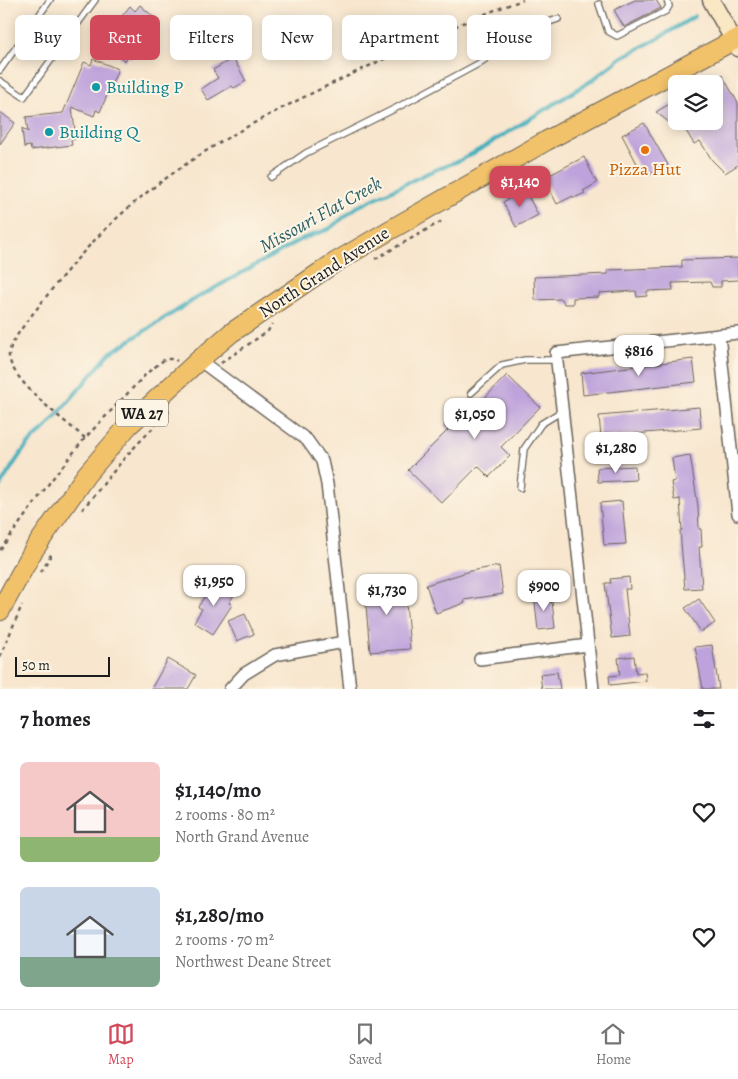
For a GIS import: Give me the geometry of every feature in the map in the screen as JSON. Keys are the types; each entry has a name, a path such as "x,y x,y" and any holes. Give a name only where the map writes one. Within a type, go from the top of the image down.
{"main road":[{"path":"711,0 736,42"},
{"name":"North Grand Avenue","path":"0,611 33,551 86,476 129,425 200,366 231,333 334,263 538,146 736,42"}],"street":[{"path":"593,689 556,356 738,333"},
{"path":"719,335 738,514"},
{"path":"200,366 307,440 322,461 327,484 350,689"},
{"path":"230,689 244,674 275,655 344,642"},
{"path":"480,658 588,645"}],"lane":[{"path":"0,70 50,0"},
{"path":"0,81 24,98 95,0"},
{"path":"598,4 608,31 618,36 666,11 668,6 667,0"},
{"path":"271,177 306,154 478,64 529,29 558,19"},
{"path":"471,393 502,365 556,356"},
{"path":"520,488 524,448 541,424 562,411"}],"path":[{"path":"85,438 44,403 17,374 11,364 10,350 25,324 66,272 93,243 163,180 192,160 288,104 453,27 523,0"},
{"path":"371,261 442,221"},
{"path":"0,550 85,438 147,374 165,359 174,359 200,366 268,331 273,322"},
{"path":"80,512 128,455 170,410"},
{"path":"36,579 54,550"},
{"path":"0,657 26,599"}],"building":[{"path":"635,0 656,0 661,8 624,27 614,10"},
{"path":"140,5 151,15 123,15 130,6 135,11"},
{"path":"93,60 96,60 118,69 100,112 96,110 94,116 72,107 76,139 71,140 72,145 31,150 30,146 24,147 22,128 28,132 26,117 63,113 84,62 91,65"},
{"path":"230,60 234,60 246,81 234,88 232,86 208,100 201,89 218,78 213,70"},
{"path":"723,77 738,103 738,165 725,173 712,160 700,141 694,144 685,130 723,130"},
{"path":"668,105 668,122 656,112"},
{"path":"0,112 15,123 0,144"},
{"name":"Pizza Hut","path":"644,123 668,165 649,175 646,171 642,173 622,135"},
{"path":"584,157 597,183 583,191 585,193 574,198 573,196 557,204 544,178"},
{"path":"525,190 538,215 516,227 503,202"},
{"path":"738,258 738,280 721,281 721,287 712,287 710,282 672,283 673,290 647,291 647,296 637,297 636,291 599,293 599,297 573,298 573,304 564,304 562,299 535,300 534,277 608,274 608,270 682,267 682,260"},
{"path":"693,359 696,382 583,395 581,373"},
{"path":"507,375 540,407 501,447 510,456 489,477 478,466 442,503 408,470 448,430 444,426 466,403 473,410"},
{"path":"699,407 701,428 601,437 599,416"},
{"path":"690,455 698,506 699,529 701,529 702,547 699,547 702,588 685,589 680,531 682,530 680,499 674,500 671,482 675,481 672,458"},
{"path":"635,466 636,480 598,482 597,468"},
{"path":"622,501 626,544 604,545 600,503"},
{"path":"499,566 503,594 464,600 465,603 436,613 426,585 470,571"},
{"path":"629,577 630,589 625,589 630,636 612,638 605,583 611,583 610,579"},
{"path":"404,579 410,649 370,652 364,582"},
{"path":"215,580 235,593 229,603 232,605 213,634 194,622 202,609 198,607"},
{"path":"547,592 548,603 552,602 555,628 538,630 534,594"},
{"path":"699,599 715,623 701,632 685,608"},
{"path":"245,614 254,634 237,641 228,621"},
{"path":"712,645 719,689 703,689 695,647"},
{"path":"634,656 636,673 645,672 646,681 610,685 609,676 620,675 618,658"},
{"path":"168,659 196,675 188,689 151,689"},
{"path":"557,672 560,689 542,689 540,674"}],"waterway":[{"name":"Missouri Flat Creek","path":"0,486 25,449 44,430 110,353 195,299 302,239 329,229 357,207 430,172 461,160 484,147 591,81 622,57 659,38 695,16"}],"place":[{"name":"Building P","path":"96,87"},
{"name":"Building Q","path":"49,132"},
{"name":"Pizza Hut","path":"645,150"}]}
